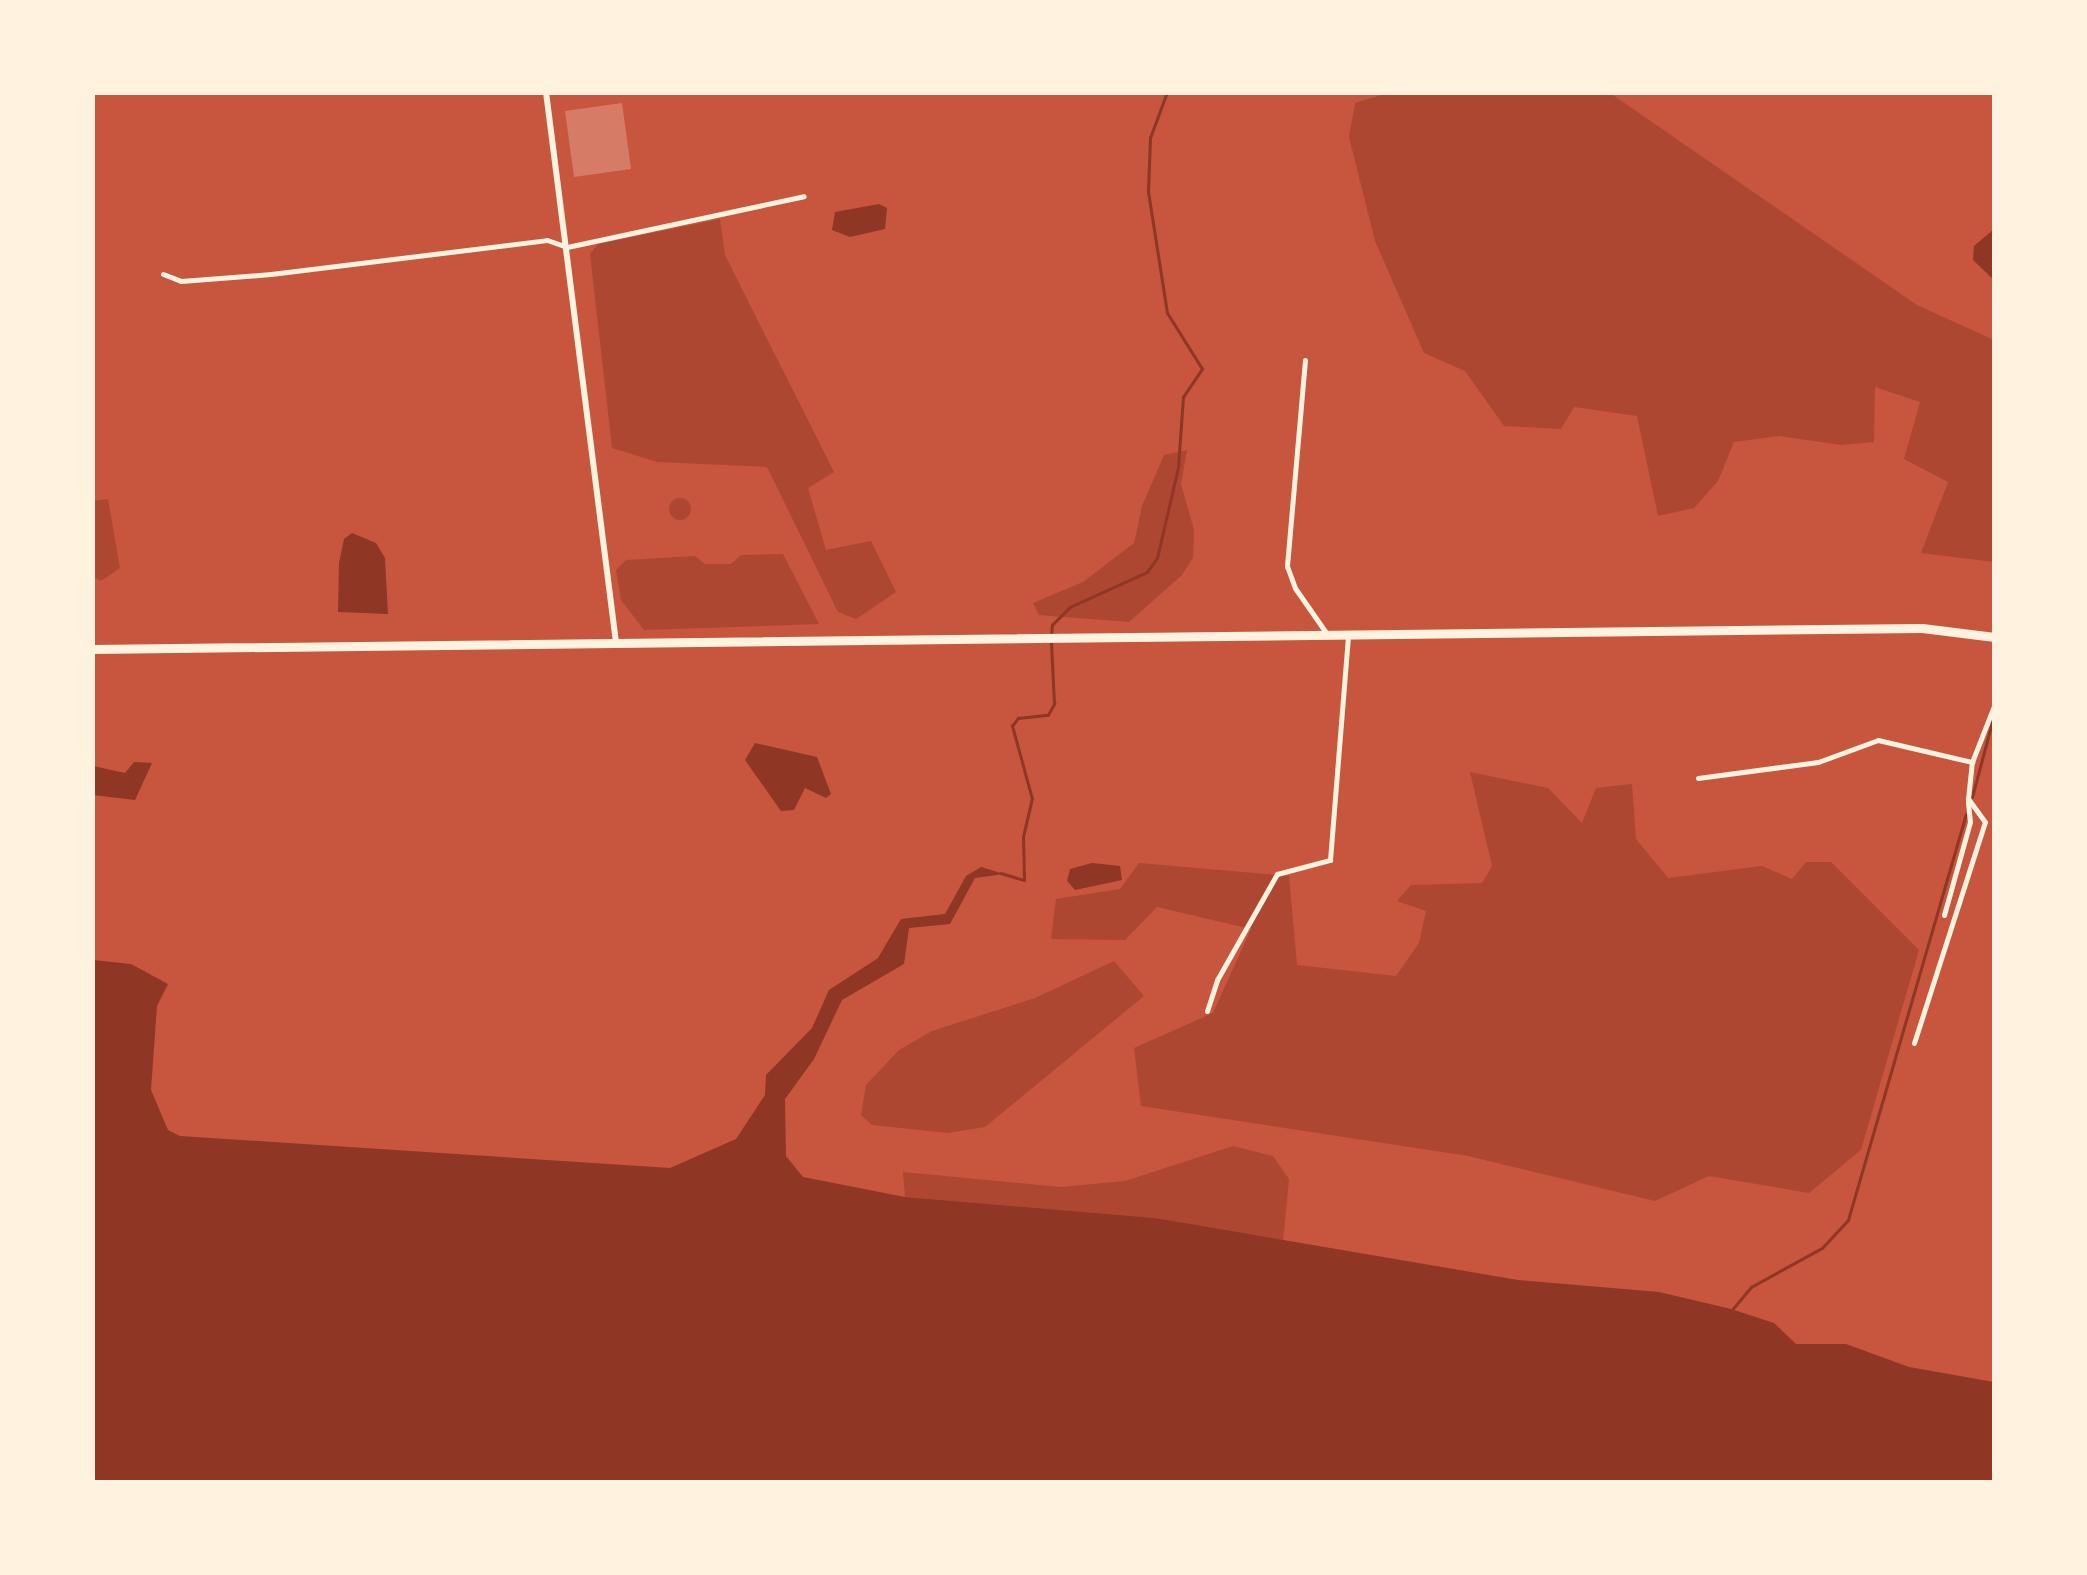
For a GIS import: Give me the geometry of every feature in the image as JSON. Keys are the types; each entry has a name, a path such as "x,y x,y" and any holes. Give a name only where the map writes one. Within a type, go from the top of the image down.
{"main road":[{"path":"92,649 1922,628 1994,636"}],"street":[{"path":"546,92 616,642"},
{"path":"163,274 181,280 271,274 547,240 567,247 804,196"},
{"path":"1305,360 1288,566 1294,588 1327,634"},
{"path":"1207,1011 1217,980 1277,874 1330,860 1348,634"},
{"path":"1944,915 1970,822 1972,762 1994,706"},
{"path":"1698,778 1818,762 1878,740 1972,762"},
{"path":"1914,1043 1985,822 1968,799"}],"shaded area":[{"path":"1391,92 1610,93 1917,305 1994,340 1994,562 1921,553 1948,482 1904,459 1920,402 1875,387 1874,442 1841,445 1779,436 1734,442 1718,481 1694,508 1658,516 1637,416 1574,407 1561,429 1504,426 1465,371 1424,353 1375,241 1349,137 1355,103"},
{"path":"879,204 887,208 885,229 850,237 832,230 835,212"},
{"path":"720,219 725,255 834,472 808,488 826,550 871,541 896,592 856,619 838,612 767,467 657,462 612,448 590,254 598,244"},
{"path":"1994,229 1994,280 1973,260 1974,246"},
{"path":"1187,450 1181,484 1194,530 1193,558 1182,575 1129,622 1039,615 1033,603 1083,582 1134,543 1142,506 1164,455"},
{"path":"676,498 684,498 691,509 684,520 676,520 669,513 669,505"},
{"path":"108,499 120,568 101,581 93,576 93,501"},
{"path":"352,533 376,543 385,558 388,614 338,612 339,563 344,539"},
{"path":"783,554 819,624 644,630 621,600 616,570 626,560 695,556 705,564 731,564 741,555"},
{"path":"755,743 817,757 831,794 826,798 805,788 794,810 781,811 745,760"},
{"path":"134,762 152,763 135,800 93,795 93,766 125,773"},
{"path":"1470,772 1548,788 1582,823 1596,788 1632,784 1636,839 1668,878 1762,866 1792,879 1806,862 1831,862 1919,950 1861,1150 1809,1193 1709,1176 1655,1201 1468,1156 1141,1106 1134,1048 1213,1013 1251,929 1157,907 1125,940 1051,939 1056,899 1120,889 1139,863 1289,876 1297,965 1396,976 1419,943 1426,911 1397,901 1411,885 1482,883 1492,866"},
{"path":"1092,863 1120,866 1122,880 1075,890 1067,881 1070,869"},
{"path":"981,867 1004,874 975,878 950,924 909,928 904,964 842,1000 814,1059 785,1099 786,1156 803,1177 905,1197 1155,1218 1518,1280 1659,1292 1731,1309 1774,1323 1796,1344 1846,1344 1909,1367 1994,1382 1994,1482 93,1482 93,960 131,964 168,984 157,1006 151,1090 168,1130 180,1136 670,1168 736,1139 765,1095 766,1075 812,1028 829,990 878,958 901,919 945,914 966,876"},
{"path":"1114,961 1144,996 985,1127 948,1133 872,1125 861,1115 866,1085 899,1050 932,1031 1035,998"},
{"path":"1233,1146 1273,1156 1289,1179 1283,1242 1155,1218 905,1197 903,1172 1061,1187 1125,1181"}],"building":[{"path":"622,103 631,169 574,177 565,111"}],"waterway":[{"path":"1051,635 1052,625 1070,607 1147,572 1157,558 1178,468 1183,397 1202,369 1167,313 1148,191 1150,138 1167,92"},
{"path":"1001,873 1024,880 1023,837 1032,799 1012,726 1018,718 1048,715 1054,704 1051,643"},
{"path":"1972,797 1994,715"},
{"path":"1731,1311 1751,1287 1822,1248 1848,1220 1966,815"}]}
